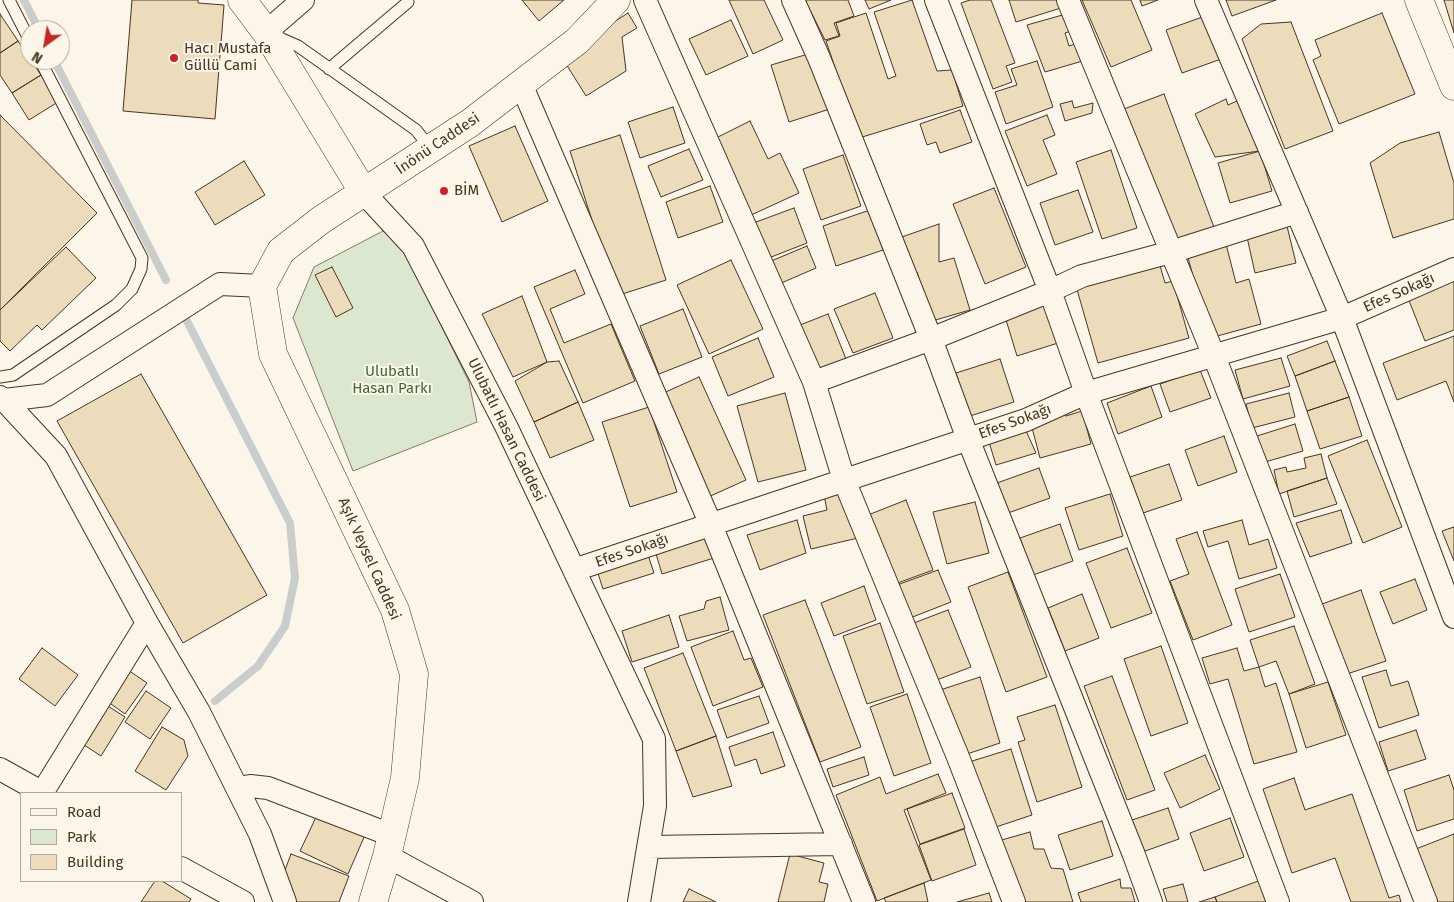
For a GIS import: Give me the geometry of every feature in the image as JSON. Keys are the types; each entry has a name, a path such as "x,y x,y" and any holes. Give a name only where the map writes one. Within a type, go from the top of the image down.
{"main road":[{"name":"Ulubatlı Hasan Caddesi","path":"242,0 266,32 364,193"},
{"name":"İnönü Caddesi","path":"262,286 281,251 321,220 470,123 577,41 616,0"},
{"path":"1419,0 1449,60 1454,86"},
{"name":"Aşık Veysel Caddesi","path":"262,286 273,354 395,610 414,674 405,778 373,902"}],"street":[{"path":"266,32 302,0"},
{"path":"645,0 814,382 844,480 958,756 1014,902"},
{"path":"793,0 819,58 931,340 968,439 1151,902"},
{"path":"936,0 1050,291 1086,394 1278,902"},
{"path":"1068,0 1214,356 1426,902"},
{"path":"1206,0 1342,318 1454,617"},
{"path":"521,84 711,524 864,902"},
{"name":"Ulubatlı Hasan Caddesi","path":"364,193 413,246 506,426 654,739 655,806 639,902"},
{"path":"814,382 931,340 1082,276 1171,252 1297,212"},
{"name":"Efes Sokağı","path":"574,570 1041,414 1086,394 1342,318 1454,269"},
{"path":"2,398 47,395 220,284 262,286"},
{"path":"2,398 56,456 147,624 198,712 260,834 285,902"},
{"path":"43,792 147,624"},
{"path":"0,770 40,792"},
{"path":"237,788 250,786 268,788 389,845 472,902"},
{"path":"649,847 841,844"},
{"path":"182,869 243,902"}],"lane":[{"path":"9,0 20,21"},
{"path":"329,68 408,2"},
{"path":"266,32 298,46 416,130 431,149"},
{"path":"0,377 13,375 116,305 132,289 141,269 142,258 45,70"}],"green space":[{"name":"Ulubatlı Hasan Parkı","path":"383,231 401,244 469,382 477,422 353,471 293,318 314,267"}],"building":[{"name":"Hacı Mustafa Güllü Cami","path":"132,0 198,0 198,3 224,5 215,119 123,111"},
{"path":"522,0 564,0 539,21"},
{"path":"729,0 764,0 783,40 753,54"},
{"path":"805,0 848,0 854,16 834,23 839,36 825,40"},
{"path":"865,0 891,0 869,9"},
{"path":"912,0 937,71 952,70 963,106 859,138 826,41 840,36 836,23 866,13 888,79 896,76 874,12"},
{"path":"970,0 991,0 1015,63 1006,66 1012,82 993,89 961,3"},
{"path":"1009,0 1062,0 1064,7 1016,22"},
{"path":"1082,0 1131,0 1152,50 1111,67"},
{"path":"1140,0 1158,0 1142,6"},
{"path":"1226,0 1276,0 1232,16"},
{"path":"1444,0 1454,0 1454,33"},
{"path":"628,13 637,28 622,37 626,71 586,96 561,56"},
{"path":"1382,13 1415,94 1339,124 1313,60 1321,56 1315,40"},
{"path":"0,14 18,41 0,53"},
{"path":"1066,14 1071,31 1065,33 1069,46 1081,42 1086,60 1045,72 1027,25"},
{"path":"1208,15 1224,58 1182,73 1166,30"},
{"path":"731,20 748,56 706,75 689,39"},
{"path":"1291,22 1333,131 1285,149 1242,39 1261,24"},
{"path":"18,41 20,44 20,70 38,70 41,75 12,93 0,75 0,53"},
{"path":"815,52 833,108 789,122 771,65"},
{"path":"1037,61 1053,107 1006,124 995,92 1017,85 1011,69"},
{"path":"41,75 58,102 29,120 12,93"},
{"path":"1164,94 1215,230 1175,245 1124,109"},
{"path":"1226,99 1228,105 1237,101 1260,151 1215,157 1195,114"},
{"path":"1072,101 1074,108 1093,103 1092,113 1065,121 1060,104"},
{"path":"673,107 685,143 640,158 628,122"},
{"path":"960,110 972,142 940,153 936,142 927,145 920,124"},
{"path":"0,115 97,213 0,310"},
{"path":"1047,115 1055,135 1043,140 1057,174 1027,186 1005,131"},
{"path":"750,121 768,159 780,153 799,193 749,216 712,140"},
{"path":"515,126 548,201 502,222 469,146"},
{"path":"1439,132 1454,183 1454,219 1393,238 1370,163 1400,143"},
{"path":"620,135 666,280 616,296 570,151"},
{"path":"689,149 703,180 661,197 648,166"},
{"path":"1111,150 1137,228 1102,239 1076,162"},
{"path":"1260,151 1272,191 1230,203 1218,163"},
{"path":"843,155 861,206 821,220 803,169"},
{"path":"244,161 265,195 215,225 195,192"},
{"path":"710,186 723,222 678,238 666,202"},
{"path":"994,188 1026,267 985,284 953,204"},
{"path":"1078,190 1093,232 1055,245 1040,203"},
{"path":"794,208 807,243 761,261 748,225"},
{"path":"870,210 883,250 836,266 823,226"},
{"path":"1285,218 1296,263 1255,273 1245,228"},
{"path":"939,224 939,262 954,258 970,310 932,321 917,272 910,272 899,238"},
{"path":"1226,244 1236,283 1249,279 1261,324 1210,338 1187,254"},
{"path":"807,246 816,268 779,284 769,262"},
{"path":"66,247 96,278 42,330 37,325 10,351 0,341 0,310"},
{"path":"731,260 763,329 709,354 677,285"},
{"path":"1159,262 1165,283 1173,281 1189,338 1098,363 1076,286"},
{"path":"332,267 353,308 336,317 315,275"},
{"path":"575,270 585,294 550,309 564,343 611,324 635,381 583,403 534,287"},
{"path":"1454,275 1454,330 1425,341 1406,293"},
{"path":"875,293 893,338 853,353 834,309"},
{"path":"522,296 547,362 513,377 482,314"},
{"path":"1043,298 1058,343 1017,356 1003,310"},
{"path":"683,309 702,357 659,374 640,326"},
{"path":"828,314 846,359 813,372 795,327"},
{"path":"1454,336 1454,402 1446,381 1397,400 1383,363"},
{"path":"758,338 774,377 728,396 712,357"},
{"path":"1327,341 1335,361 1295,376 1287,356"},
{"path":"1281,358 1290,386 1243,399 1235,370"},
{"path":"1000,359 1014,402 970,416 956,373"},
{"path":"559,361 578,402 534,422 515,381 547,362"},
{"path":"1335,361 1349,397 1307,411 1295,376"},
{"path":"1200,370 1211,398 1170,412 1160,384"},
{"path":"141,374 267,595 183,643 57,421"},
{"path":"699,377 746,480 706,498 659,395"},
{"path":"1151,386 1162,417 1118,434 1107,403"},
{"path":"785,393 806,470 758,482 737,406"},
{"path":"1289,393 1295,417 1252,428 1246,404"},
{"path":"1349,397 1362,436 1320,449 1307,411"},
{"path":"578,402 594,440 550,458 534,422"},
{"path":"649,407 677,492 630,507 602,422"},
{"path":"1082,411 1091,444 1040,458 1030,420 1058,412 1066,416"},
{"path":"1026,420 1027,433 1036,453 996,465 986,432"},
{"path":"1295,424 1303,451 1265,462 1257,436"},
{"path":"1224,436 1237,472 1198,486 1185,450"},
{"path":"1367,440 1402,527 1363,543 1328,456"},
{"path":"1321,454 1327,478 1279,494 1274,470 1286,467 1287,472 1306,468 1304,458"},
{"path":"1169,464 1182,500 1143,513 1130,477"},
{"path":"1039,468 1050,498 1008,513 997,483"},
{"path":"1327,478 1337,504 1294,517 1287,491"},
{"path":"846,490 858,538 811,549 803,516 827,510 824,495"},
{"path":"1110,494 1123,536 1079,550 1065,508"},
{"path":"906,500 933,570 895,584 868,515"},
{"path":"975,502 989,553 947,564 933,512"},
{"path":"1341,510 1352,543 1310,557 1296,523"},
{"path":"797,520 806,553 760,570 747,535"},
{"path":"1242,520 1249,545 1268,539 1277,568 1239,579 1228,541 1208,547 1203,531"},
{"path":"1060,524 1073,561 1033,575 1020,538"},
{"path":"1454,527 1454,561 1442,531"},
{"path":"706,531 714,558 662,574 654,547"},
{"path":"1197,532 1232,625 1193,640 1170,581 1189,574 1176,539"},
{"path":"1127,548 1152,613 1111,628 1086,563"},
{"path":"646,549 654,573 603,589 595,564"},
{"path":"938,570 951,602 910,618 897,585"},
{"path":"1008,572 1047,677 1006,692 968,587"},
{"path":"1280,574 1295,617 1249,632 1235,589"},
{"path":"1415,579 1427,610 1393,624 1380,592"},
{"path":"864,586 876,620 834,636 821,603"},
{"path":"1361,590 1386,661 1347,674 1322,604"},
{"path":"1082,594 1099,638 1065,651 1048,608"},
{"path":"720,597 729,630 687,641 679,616 704,609 706,601"},
{"path":"805,600 861,747 820,762 763,615"},
{"path":"948,610 971,667 934,681 911,624"},
{"path":"669,615 679,647 632,662 622,631"},
{"path":"880,623 904,692 867,704 843,636"},
{"path":"1294,626 1315,684 1289,694 1276,661 1259,667 1250,640"},
{"path":"733,631 744,660 751,658 763,687 713,706 691,647"},
{"path":"1161,646 1188,723 1151,736 1124,659"},
{"path":"42,648 78,675 55,706 19,679"},
{"path":"1237,648 1244,671 1259,667 1265,687 1276,683 1297,752 1254,764 1228,679 1210,684 1202,658"},
{"path":"683,653 716,736 676,751 644,668"},
{"path":"125,668 147,683 125,714 104,699"},
{"path":"1386,670 1391,686 1408,681 1419,715 1379,728 1362,677"},
{"path":"1112,676 1155,790 1127,800 1084,686"},
{"path":"980,677 1000,743 958,757 937,691"},
{"path":"1328,682 1346,735 1306,748 1289,694"},
{"path":"146,691 171,708 150,739 125,722"},
{"path":"907,694 931,763 894,776 870,707"},
{"path":"759,696 769,723 727,738 717,710"},
{"path":"103,703 125,717 101,756 78,741"},
{"path":"1055,705 1082,787 1037,802 1018,742 1025,740 1017,717"},
{"path":"162,727 184,740 188,756 166,790 135,771"},
{"path":"1416,730 1426,759 1388,771 1379,742"},
{"path":"773,732 785,766 761,774 756,759 735,766 729,747"},
{"path":"716,736 732,786 693,797 676,751"},
{"path":"1011,749 1032,815 990,829 969,762"},
{"path":"1205,755 1220,789 1180,808 1164,773"},
{"path":"864,757 869,775 833,787 827,769"},
{"path":"938,774 946,793 904,810 931,880 877,901 836,795 880,777 886,794"},
{"path":"1449,775 1454,790 1454,819 1417,831 1404,790"},
{"path":"1294,778 1305,810 1352,794 1389,898 1399,895 1401,902 1351,902 1335,858 1292,873 1263,789"},
{"path":"952,793 965,828 920,844 907,809"},
{"path":"1168,808 1179,839 1134,855 1123,823"},
{"path":"318,813 365,835 348,874 300,851"},
{"path":"1230,818 1244,857 1204,871 1190,833"},
{"path":"1102,821 1113,856 1070,870 1058,835"},
{"path":"964,829 976,865 932,881 919,845"},
{"path":"1030,832 1034,849 1044,849 1051,868 1063,869 1073,902 1023,902 998,841"},
{"path":"1454,834 1454,902 1438,902 1416,849"},
{"path":"291,854 349,876 339,902 289,902 281,881"},
{"path":"790,854 824,863 819,882 828,884 824,902 778,902"},
{"path":"1120,879 1121,888 1131,888 1135,902 1081,902 1078,893"},
{"path":"1261,880 1268,902 1217,902 1215,897"},
{"path":"154,882 164,882 191,899 189,902 141,902"},
{"path":"924,883 928,902 886,902 884,898"},
{"path":"1183,884 1188,902 1167,902 1163,889"},
{"path":"689,889 716,902 683,902"},
{"path":"989,893 992,902 957,902"},
{"path":"1215,897 1217,902 1199,902"}],"waterway":[{"path":"24,0 34,20"},
{"path":"59,70 166,280"},
{"path":"185,317 290,523 295,578 285,626 258,666 215,701"}],"place":[{"name":"Hacı Mustafa Güllü Cami","path":"174,58"},
{"name":"BİM","path":"444,191"}]}
